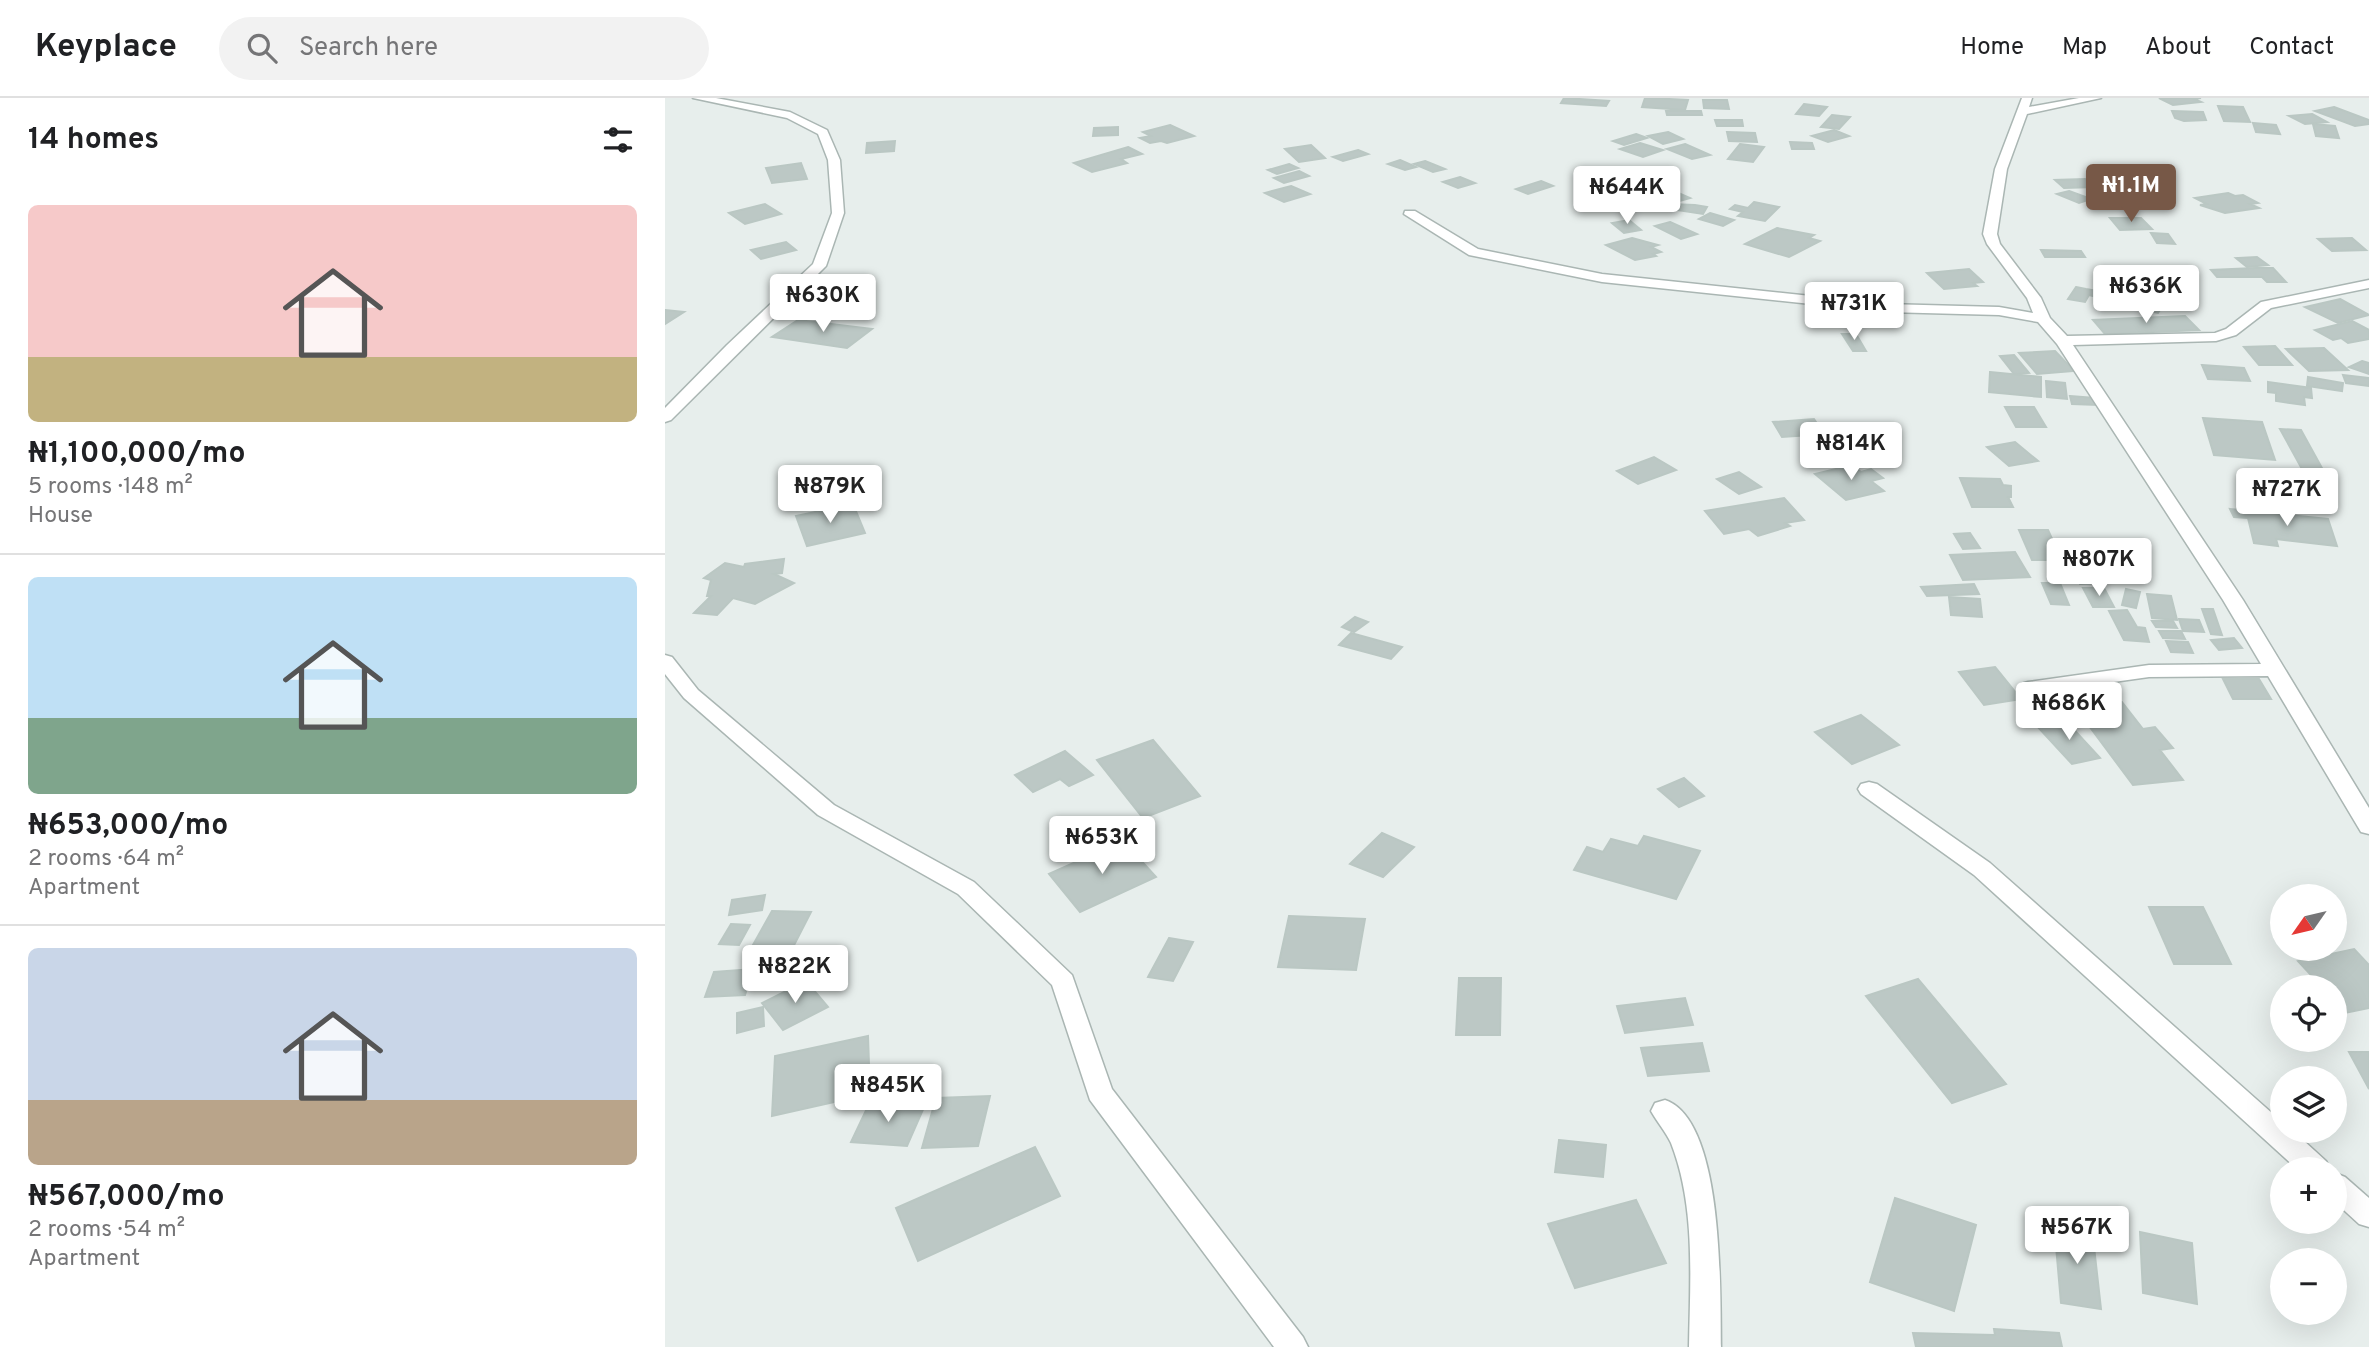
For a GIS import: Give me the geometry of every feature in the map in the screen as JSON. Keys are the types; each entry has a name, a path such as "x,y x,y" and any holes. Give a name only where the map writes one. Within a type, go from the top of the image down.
{"street":[{"path":"665,417 818,266 838,213 834,160 823,132 790,115 698,98"},
{"path":"2096,98 2024,105 2001,169 1990,234 1994,244 2034,298 2043,319 2063,341 2233,600 2369,827"},
{"path":"1410,214 1474,252 1602,278 1886,308 1999,311 2043,319"},
{"path":"2063,341 2216,338 2231,332 2266,305 2369,284"},
{"path":"665,661 691,694 826,810 966,888 1063,981 1100,1093 1292,1347"},
{"path":"2028,688 2149,671 2275,670"},
{"path":"1869,789 1982,869 2303,1157"},
{"path":"1665,1111 1682,1136 1694,1171 1704,1241 1705,1347"},
{"path":"2347,1196 2369,1215"}],"building":[{"path":"1564,98 1609,101 1606,106 1561,103"},
{"path":"1645,98 1688,100 1685,110 1642,107"},
{"path":"2159,98 2201,98 2194,99 2201,102 2173,105"},
{"path":"1703,100 1727,100 1729,109 1704,108"},
{"path":"1804,104 1827,107 1819,116 1796,114"},
{"path":"2218,106 2243,107 2250,122 2224,121"},
{"path":"2334,107 2369,120 2369,124 2355,126 2315,111"},
{"path":"1666,111 1701,111 1702,115 1667,115"},
{"path":"2172,111 2203,112 2206,120 2184,121 2175,118"},
{"path":"2312,114 2327,122 2305,124 2289,116"},
{"path":"1832,115 1850,117 1839,129 1821,127"},
{"path":"1715,120 1742,120 1743,126 1717,126"},
{"path":"2253,123 2276,125 2280,134 2256,132"},
{"path":"2313,124 2335,126 2339,138 2316,136"},
{"path":"1170,125 1194,136 1167,143 1150,143 1140,138 1151,136 1143,132"},
{"path":"1118,127 1118,135 1093,136 1094,128"},
{"path":"1834,130 1849,136 1828,142 1812,136"},
{"path":"1668,132 1683,139 1663,144 1648,136"},
{"path":"1727,132 1755,133 1757,142 1729,141"},
{"path":"1636,134 1647,138 1624,145 1613,141"},
{"path":"895,141 894,151 866,153 867,143"},
{"path":"1790,142 1812,143 1814,149 1792,149"},
{"path":"1640,143 1663,150 1643,157 1620,149"},
{"path":"1685,144 1710,155 1692,159 1667,149"},
{"path":"1740,144 1764,147 1753,162 1728,159"},
{"path":"1311,145 1325,158 1299,162 1285,149"},
{"path":"1128,147 1142,154 1121,159 1127,163 1092,172 1074,163"},
{"path":"1358,150 1368,154 1343,161 1333,157"},
{"path":"1400,160 1416,167 1405,170 1388,164"},
{"path":"1425,161 1445,169 1433,172 1414,164"},
{"path":"801,163 807,179 772,183 766,168"},
{"path":"1289,164 1298,168 1277,174 1268,170"},
{"path":"1299,171 1309,176 1284,183 1274,178"},
{"path":"1460,177 1475,183 1458,188 1443,182"},
{"path":"2085,179 2093,187 2064,188 2055,180"},
{"path":"1541,181 1553,186 1528,194 1516,189"},
{"path":"1291,186 1310,194 1284,202 1265,193"},
{"path":"1669,189 1690,198 1658,207 1638,198"},
{"path":"2069,191 2091,199 2079,203 2057,194"},
{"path":"2228,193 2243,195 2258,203 2250,204 2259,208 2225,213 2200,205 2207,204 2195,198"},
{"path":"1754,202 1779,207 1765,221 1738,216 1743,212 1730,209 1735,205 1748,208"},
{"path":"765,204 781,214 745,224 729,213"},
{"path":"1670,204 1707,207 1703,214 1670,209"},
{"path":"1710,213 1734,220 1723,226 1699,219"},
{"path":"2110,218 2141,218 2152,229 2120,230"},
{"path":"1629,220 1641,230 1624,233 1612,223"},
{"path":"1670,222 1697,234 1681,239 1655,226"},
{"path":"1777,228 1814,235 1809,238 1820,241 1789,257 1745,244"},
{"path":"2151,233 2168,234 2175,244 2157,243"},
{"path":"1632,238 1658,245 1651,247 1661,252 1653,254 1656,256 1635,260 1606,245"},
{"path":"2352,238 2366,250 2332,251 2318,239"},
{"path":"786,242 796,250 761,259 751,250"},
{"path":"2041,250 2081,251 2085,257 2045,257"},
{"path":"2257,257 2268,265 2247,267 2236,258"},
{"path":"2273,268 2286,282 2267,282 2262,277 2217,277 2211,270"},
{"path":"1969,269 1983,282 1973,283 1977,286 1944,289 1927,273"},
{"path":"2101,277 2138,280 2140,290 2104,287"},
{"path":"1870,283 1892,284 1894,291 1872,290"},
{"path":"2076,287 2109,293 2105,299 2089,295 2085,302 2068,299"},
{"path":"2126,291 2167,299 2158,313 2116,304"},
{"path":"2340,299 2369,315 2338,323 2305,307"},
{"path":"665,310 684,312 665,324"},
{"path":"2185,316 2199,330 2105,334 2093,320"},
{"path":"798,320 872,329 847,348 772,337"},
{"path":"2352,321 2369,330 2369,339 2348,343 2341,338 2333,340 2315,330"},
{"path":"1842,334 1856,334 1866,351 1853,351"},
{"path":"2275,346 2292,365 2259,365 2244,347"},
{"path":"2324,348 2348,370 2309,371 2286,349"},
{"path":"2055,351 2074,371 2037,374 2019,353"},
{"path":"2014,355 2029,373 2014,374 2000,356"},
{"path":"2362,361 2369,363 2369,374 2349,367"},
{"path":"2202,365 2244,368 2250,381 2208,379"},
{"path":"1990,372 2041,377 2041,397 1989,392"},
{"path":"2343,375 2369,378 2369,386 2346,383"},
{"path":"2308,377 2343,383 2342,391 2307,386"},
{"path":"2046,381 2065,383 2067,399 2047,397"},
{"path":"2268,382 2311,388 2312,398 2304,397 2305,405 2276,401 2276,393 2268,392"},
{"path":"2070,396 2095,398 2098,405 2072,404"},
{"path":"2005,407 2034,407 2046,427 2016,427"},
{"path":"2203,418 2262,422 2275,460 2214,455"},
{"path":"1814,419 1824,434 1782,437 1773,422"},
{"path":"2280,429 2301,430 2323,470 2302,469"},
{"path":"1887,432 1897,444 1868,447 1858,435"},
{"path":"2015,442 2038,461 2009,466 1987,447"},
{"path":"1654,457 1676,470 1638,484 1617,471"},
{"path":"1852,465 1861,472 1871,469 1883,478 1871,481 1884,491 1846,500 1815,474"},
{"path":"2243,471 2263,473 2269,496 2247,493"},
{"path":"1739,472 1761,487 1739,494 1717,479"},
{"path":"1960,478 2000,479 2003,485 2011,486 2011,497 2008,497 2013,507 1972,507"},
{"path":"2270,478 2293,479 2303,495 2279,494"},
{"path":"1784,498 1804,520 1785,523 1790,526 1758,536 1749,529 1724,534 1705,511"},
{"path":"853,504 865,533 807,546 796,516"},
{"path":"2230,509 2328,519 2337,546 2276,539 2278,546 2254,543 2248,518 2234,517"},
{"path":"2019,530 2048,530 2062,560 2032,560"},
{"path":"1970,533 1980,548 1963,549 1954,534"},
{"path":"2015,552 2030,577 1963,580 1950,555"},
{"path":"784,559 782,573 774,574 794,583 755,604 733,598 717,615 694,613 711,596 707,596 711,580 704,578 725,563 744,567 745,564"},
{"path":"2066,561 2088,561 2102,583 2080,584"},
{"path":"2042,583 2060,583 2069,605 2051,604"},
{"path":"1974,584 1979,594 1927,596 1921,587"},
{"path":"2083,588 2104,588 2114,607 2093,607"},
{"path":"2126,589 2140,592 2136,608 2122,605"},
{"path":"2147,594 2171,596 2177,620 2152,618"},
{"path":"1949,597 1980,599 1982,617 1951,615"},
{"path":"2202,609 2213,609 2222,635 2211,634"},
{"path":"2127,610 2137,627 2145,628 2149,642 2124,640 2109,611"},
{"path":"1355,617 1368,622 1354,632 1342,627"},
{"path":"2179,619 2199,620 2204,632 2183,631"},
{"path":"2152,621 2173,621 2177,628 2156,627"},
{"path":"2159,631 2181,631 2185,639 2163,638"},
{"path":"1351,633 1402,647 1391,659 1339,645"},
{"path":"2234,638 2242,648 2219,650 2211,640"},
{"path":"2166,641 2188,642 2193,653 2171,652"},
{"path":"1995,667 2021,699 1984,705 1959,672"},
{"path":"2223,679 2259,679 2271,699 2233,699"},
{"path":"2122,702 2143,729 2155,727 2173,748 2160,750 2183,780 2133,785 2075,707"},
{"path":"1861,715 1899,745 1852,764 1815,732"},
{"path":"2065,720 2100,758 2072,764 2037,726"},
{"path":"1153,740 1200,796 1143,818 1097,760"},
{"path":"1065,751 1093,775 1069,786 1060,779 1033,792 1015,775"},
{"path":"1684,778 1704,796 1679,807 1658,789"},
{"path":"1382,833 1414,847 1383,877 1350,864"},
{"path":"1644,836 1700,851 1676,899 1574,870 1587,847 1603,852 1611,839 1638,846"},
{"path":"1123,841 1156,877 1080,912 1049,874"},
{"path":"765,895 762,910 729,915 732,900"},
{"path":"2149,907 2203,907 2231,964 2174,964"},
{"path":"772,911 811,912 790,953 749,952"},
{"path":"1289,916 1365,919 1356,970 1278,967"},
{"path":"731,924 750,925 739,945 719,944"},
{"path":"1169,938 1193,942 1173,981 1148,977"},
{"path":"2354,949 2369,965 2369,1008 2347,1013 2347,975 2311,975 2298,961 2347,961 2347,950"},
{"path":"753,969 745,995 705,997 714,972"},
{"path":"1459,978 1501,978 1500,1035 1456,1035"},
{"path":"1918,979 2006,1084 1952,1103 1866,996"},
{"path":"806,981 828,1007 783,1030 762,1003"},
{"path":"1685,998 1693,1025 1625,1033 1617,1006"},
{"path":"763,1007 764,1026 737,1033 737,1013"},
{"path":"868,1036 870,1094 772,1116 775,1056"},
{"path":"1702,1043 1709,1071 1648,1076 1641,1048"},
{"path":"2349,1052 2369,1052 2369,1089"},
{"path":"990,1096 978,1146 922,1148 936,1098"},
{"path":"870,1102 925,1105 907,1146 851,1142"},
{"path":"1559,1140 1606,1145 1603,1177 1555,1172"},
{"path":"1035,1147 1060,1196 918,1261 896,1208"},
{"path":"1895,1198 1976,1225 1954,1311 1870,1282"},
{"path":"1636,1200 1666,1263 1575,1288 1548,1224"},
{"path":"2054,1223 2092,1229 2101,1309 2061,1303"},
{"path":"2140,1232 2192,1243 2197,1304 2143,1293"},
{"path":"1994,1329 2059,1333 2062,1347 1916,1347 1913,1333 1995,1335"}]}
